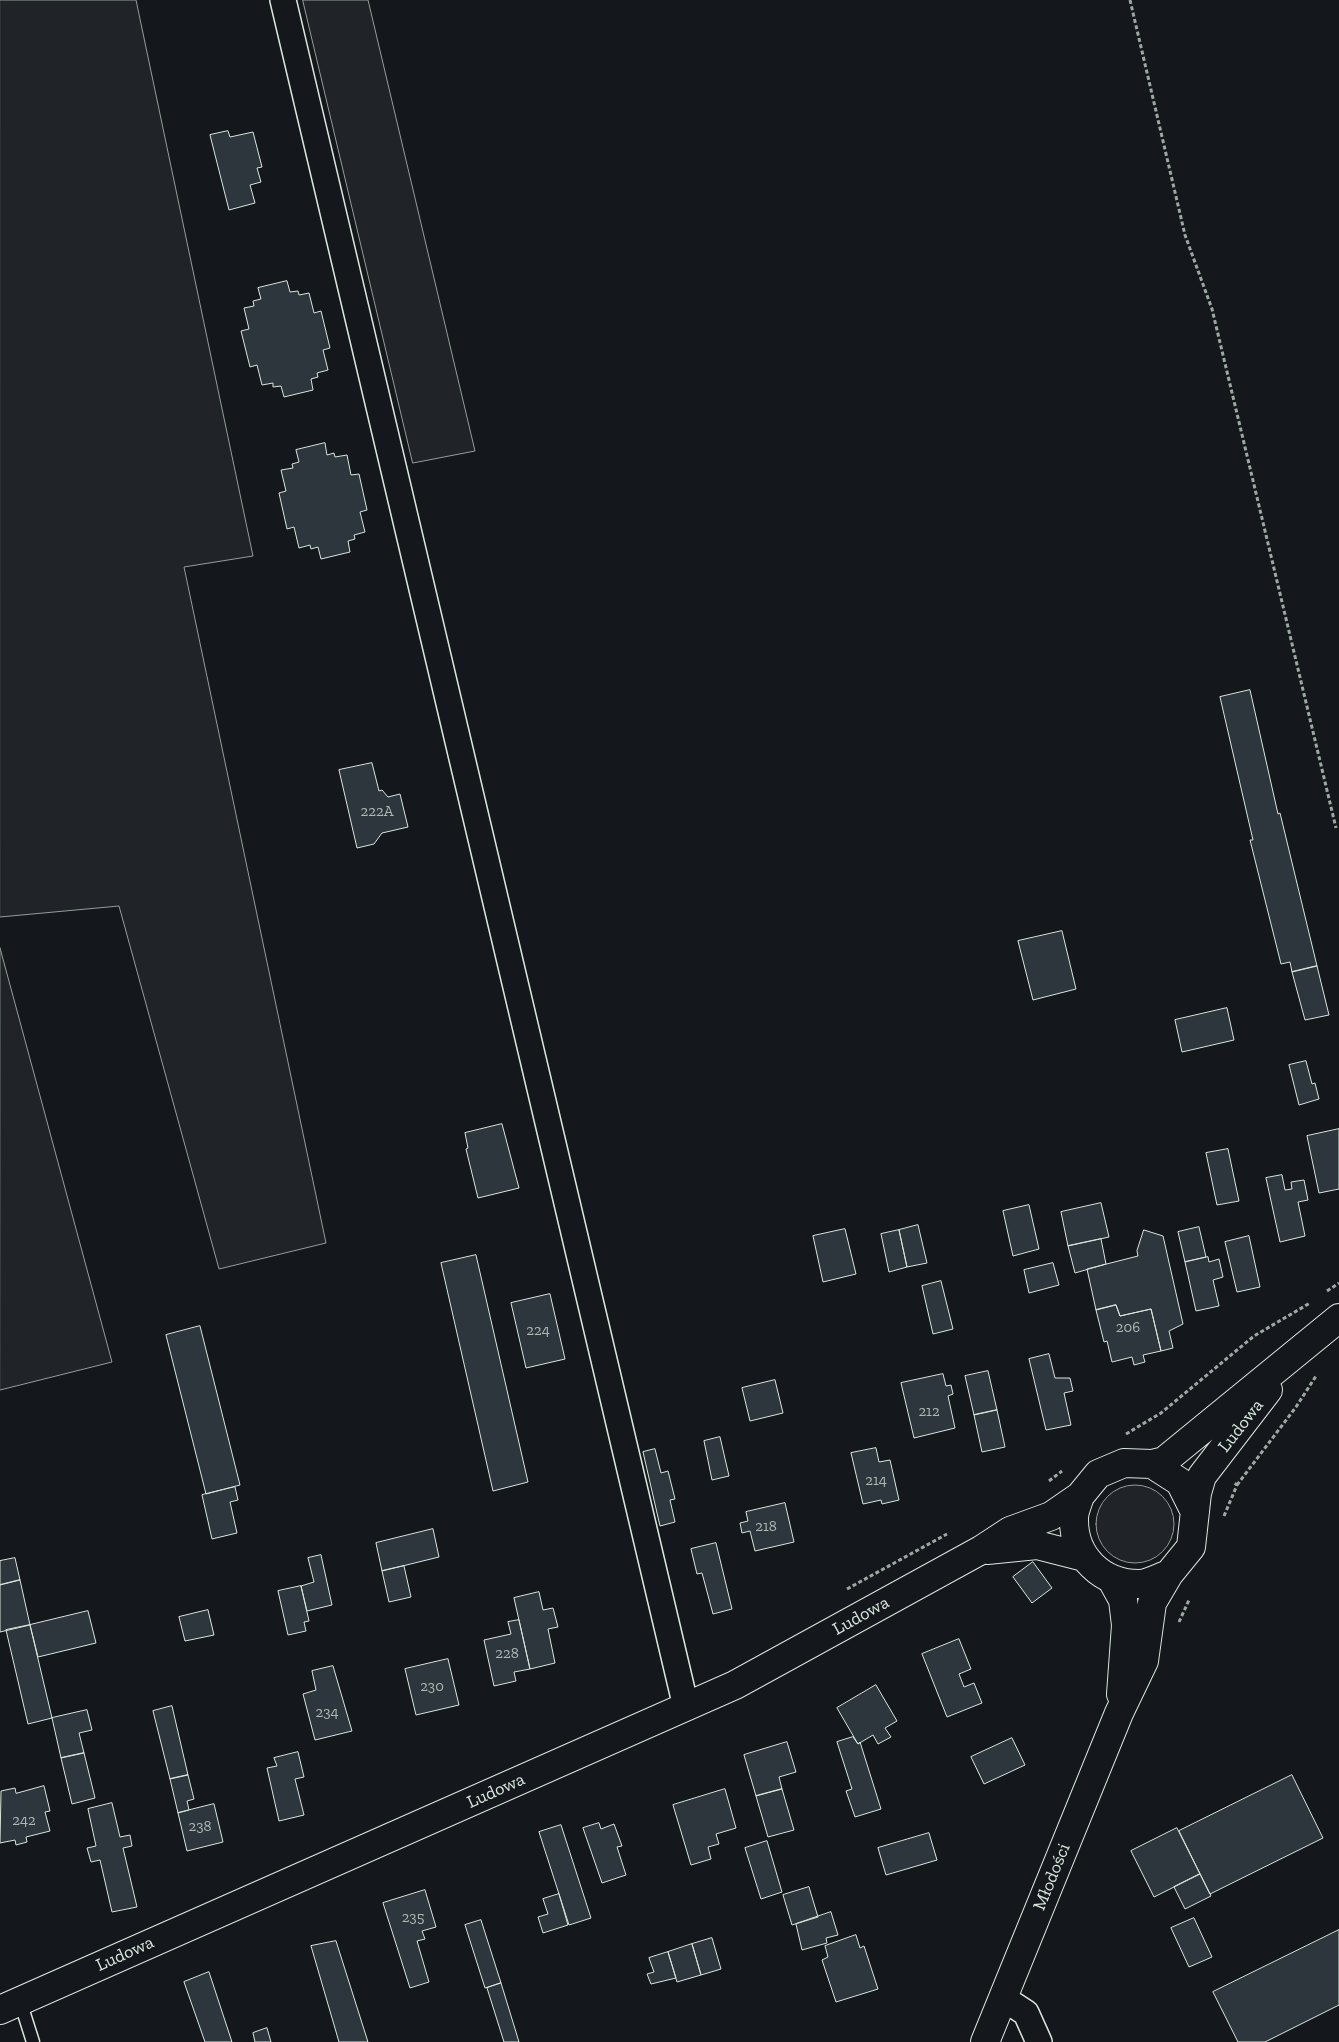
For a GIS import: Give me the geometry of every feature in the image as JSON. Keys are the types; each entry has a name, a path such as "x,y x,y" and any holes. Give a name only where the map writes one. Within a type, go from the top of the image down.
{"main road":[{"name":"Ludowa","path":"10,2005 735,1685 981,1550 1010,1531 1052,1516 1080,1496 1098,1474 1124,1463 1152,1464 1164,1461 1302,1346 1339,1318"},
{"name":"Ludowa","path":"1080,1496 1074,1516 1075,1538 1084,1557 1096,1570 1112,1580 1141,1584 1169,1574 1191,1547 1197,1494 1202,1476 1302,1346"},
{"path":"1152,1464 1180,1482 1195,1512"},
{"name":"Ludowa","path":"981,1550 1037,1545 1084,1557"},
{"name":"Młodości","path":"985,2042 1119,1713 1144,1661 1152,1603 1169,1574"},
{"name":"Młodości","path":"1112,1580 1123,1600 1126,1625 1119,1713"}],"street":[{"path":"283,0 686,1707"},
{"path":"1003,1998 1026,2013 1038,2042"}],"lane":[{"path":"10,2005 33,2042"}],"path":[{"path":"1130,0 1185,235 1212,309 1336,828"},
{"path":"1324,1294 1339,1283"},
{"path":"1120,1437 1161,1413 1254,1336 1316,1299"},
{"path":"1237,1486 1296,1408 1320,1370"},
{"path":"1041,1487 1064,1471"},
{"path":"844,1591 929,1543 953,1532"}],"shaded area":[{"path":"0,0 136,0 253,556 184,567 326,1243 219,1269 119,906 0,917"},
{"path":"303,0 368,0 475,451 413,463"},
{"path":"0,948 112,1362 0,1390"},
{"path":"1135,1485 1150,1488 1162,1497 1171,1509 1174,1524 1171,1539 1162,1551 1150,1560 1135,1563 1120,1560 1108,1551 1099,1539 1096,1524 1099,1509 1108,1497 1120,1488"}],"building":[{"path":"228,131 230,137 253,132 262,167 257,168 261,182 250,185 255,203 229,210 210,135"},
{"path":"287,281 290,292 298,291 299,295 309,293 314,313 321,311 330,348 323,350 328,370 317,373 318,377 311,379 313,390 284,397 281,386 273,387 273,383 262,385 257,365 250,367 241,331 249,329 244,308 254,306 253,301 261,299 258,288"},
{"path":"325,443 327,455 334,453 335,457 347,455 351,475 359,474 367,510 360,512 365,532 354,535 355,539 348,541 350,552 321,559 318,547 311,549 310,545 299,548 294,527 287,529 279,493 286,491 281,470 293,468 292,464 299,462 296,450"},
{"path":"1250,690 1278,814 1280,813 1317,966 1292,972 1290,962 1281,964 1250,840 1253,840 1220,697"},
{"path":"372,763 379,791 382,790 388,797 400,794 408,827 382,833 374,844 357,848 339,770"},
{"path":"1062,931 1076,989 1033,1000 1018,941"},
{"path":"1317,966 1329,1015 1305,1020 1292,972"},
{"path":"1227,1008 1234,1040 1182,1052 1175,1020"},
{"path":"1306,1061 1312,1084 1315,1083 1319,1099 1299,1105 1289,1065"},
{"path":"502,1124 519,1188 478,1198 466,1149 468,1148 465,1133"},
{"path":"1339,1129 1339,1189 1319,1193 1307,1136"},
{"path":"1228,1149 1239,1201 1217,1205 1206,1153"},
{"path":"1282,1175 1285,1190 1292,1189 1291,1182 1304,1180 1308,1200 1298,1202 1305,1236 1280,1242 1266,1178"},
{"path":"1101,1203 1109,1237 1068,1246 1061,1212"},
{"path":"1029,1205 1039,1249 1013,1256 1003,1211"},
{"path":"918,1225 927,1263 907,1267 899,1230"},
{"path":"1199,1227 1206,1257 1185,1262 1178,1232"},
{"path":"845,1229 856,1274 823,1282 813,1236"},
{"path":"899,1230 907,1267 889,1272 881,1234"},
{"path":"1144,1230 1163,1236 1183,1324 1169,1331 1173,1348 1161,1351 1151,1309 1120,1316 1116,1305 1096,1310 1087,1269 1138,1256 1137,1251"},
{"path":"1249,1236 1260,1287 1237,1292 1225,1242"},
{"path":"1101,1239 1106,1264 1075,1273 1068,1246"},
{"path":"476,1255 528,1482 493,1491 441,1263"},
{"path":"1208,1257 1209,1262 1219,1259 1223,1277 1213,1280 1219,1306 1196,1311 1185,1262"},
{"path":"1053,1263 1059,1285 1029,1293 1024,1270"},
{"path":"941,1281 953,1329 933,1334 922,1286"},
{"path":"550,1294 565,1359 526,1368 511,1303"},
{"path":"1116,1305 1120,1316 1151,1309 1161,1351 1143,1355 1145,1362 1134,1365 1132,1357 1112,1362 1107,1341 1104,1342 1096,1310"},
{"path":"200,1326 240,1485 206,1494 166,1335"},
{"path":"1049,1354 1055,1378 1070,1378 1073,1391 1064,1393 1071,1425 1046,1430 1029,1359"},
{"path":"988,1371 997,1410 974,1415 965,1376"},
{"path":"943,1374 946,1386 951,1385 953,1394 948,1396 955,1428 914,1438 901,1383"},
{"path":"775,1380 783,1413 750,1421 742,1388"},
{"path":"997,1410 1005,1447 982,1452 974,1415"},
{"path":"720,1437 729,1476 712,1480 704,1441"},
{"path":"876,1448 879,1462 890,1460 899,1500 882,1504 881,1500 863,1504 851,1453"},
{"path":"655,1449 661,1473 668,1471 675,1499 670,1500 675,1522 660,1526 643,1452"},
{"path":"235,1487 238,1500 230,1502 237,1533 212,1539 202,1495"},
{"path":"785,1503 794,1542 755,1551 750,1531 742,1533 740,1523 748,1521 746,1512"},
{"path":"433,1529 439,1557 382,1571 376,1543"},
{"path":"716,1543 732,1609 713,1614 702,1573 697,1574 691,1549"},
{"path":"321,1555 332,1605 307,1611 301,1586 314,1582 308,1558"},
{"path":"15,1558 20,1580 0,1585 0,1561"},
{"path":"1033,1562 1052,1588 1032,1603 1013,1577"},
{"path":"404,1566 411,1597 389,1602 382,1571"},
{"path":"20,1580 30,1625 0,1632 0,1585"},
{"path":"301,1586 309,1621 304,1622 306,1631 288,1635 278,1591"},
{"path":"539,1592 543,1610 553,1608 558,1627 548,1629 555,1663 530,1669 514,1598"},
{"path":"208,1610 214,1635 185,1641 179,1617"},
{"path":"88,1611 96,1643 38,1657 30,1625"},
{"path":"519,1620 530,1669 514,1672 516,1681 494,1686 484,1640 511,1634 508,1622"},
{"path":"30,1625 52,1718 28,1724 6,1630"},
{"path":"959,1639 971,1669 959,1674 964,1687 974,1683 982,1703 947,1717 922,1654"},
{"path":"448,1659 459,1705 416,1715 405,1669"},
{"path":"333,1666 352,1731 315,1740 303,1694 316,1690 312,1671"},
{"path":"876,1685 897,1721 885,1728 891,1737 878,1744 873,1735 858,1744 837,1708"},
{"path":"172,1706 188,1775 170,1779 153,1711"},
{"path":"87,1710 92,1730 79,1733 84,1753 61,1758 52,1718"},
{"path":"853,1737 858,1744 860,1742 881,1809 855,1817 846,1791 852,1789 837,1742"},
{"path":"1012,1738 1025,1765 984,1784 971,1757"},
{"path":"787,1742 796,1772 779,1777 782,1789 756,1796 744,1755"},
{"path":"298,1752 304,1777 295,1779 304,1815 279,1821 267,1768 277,1766 274,1758"},
{"path":"84,1753 95,1798 72,1804 61,1758"},
{"path":"188,1775 194,1799 187,1801 189,1810 178,1813 170,1779"},
{"path":"1292,1775 1323,1838 1210,1894 1179,1831"},
{"path":"44,1786 50,1811 45,1812 50,1831 26,1837 27,1842 16,1845 15,1840 0,1843 1,1791 15,1788 16,1793"},
{"path":"725,1789 736,1828 716,1834 719,1844 708,1847 711,1859 691,1865 673,1805"},
{"path":"782,1789 794,1830 768,1837 756,1796"},
{"path":"112,1803 120,1837 130,1835 132,1846 123,1848 137,1907 112,1912 100,1860 91,1862 87,1848 96,1846 88,1809"},
{"path":"214,1804 223,1842 187,1851 178,1813"},
{"path":"599,1823 601,1829 614,1824 622,1846 617,1847 626,1875 602,1883 583,1828"},
{"path":"561,1825 591,1918 569,1925 539,1832"},
{"path":"1177,1828 1200,1874 1154,1897 1131,1851"},
{"path":"929,1833 937,1860 886,1875 878,1848"},
{"path":"767,1841 782,1892 761,1899 745,1848"},
{"path":"1200,1874 1211,1896 1185,1909 1174,1887"},
{"path":"809,1887 818,1917 792,1925 783,1895"},
{"path":"425,1890 436,1927 422,1931 425,1939 417,1941 429,1982 410,1988 383,1903"},
{"path":"559,1894 568,1925 543,1933 538,1917 548,1914 543,1899"},
{"path":"831,1912 838,1935 826,1938 827,1943 802,1950 796,1924"},
{"path":"1194,1918 1212,1957 1189,1967 1171,1928"},
{"path":"481,1920 501,1983 485,1988 465,1925"},
{"path":"1339,1930 1339,2005 1265,2042 1238,2042 1213,1992"},
{"path":"856,1935 860,1948 864,1946 878,1989 836,2002 822,1960 828,1957 825,1946"},
{"path":"712,1938 721,1969 701,1975 692,1944"},
{"path":"336,1941 368,2042 339,2042 311,1946"},
{"path":"692,1944 701,1975 677,1982 668,1952"},
{"path":"668,1952 676,1978 651,1984 647,1974 654,1972 649,1958"},
{"path":"209,1972 232,2042 205,2042 184,1982"},
{"path":"501,1983 519,2042 504,2042 487,1988"},
{"path":"267,2028 271,2042 255,2042 253,2033"}]}
